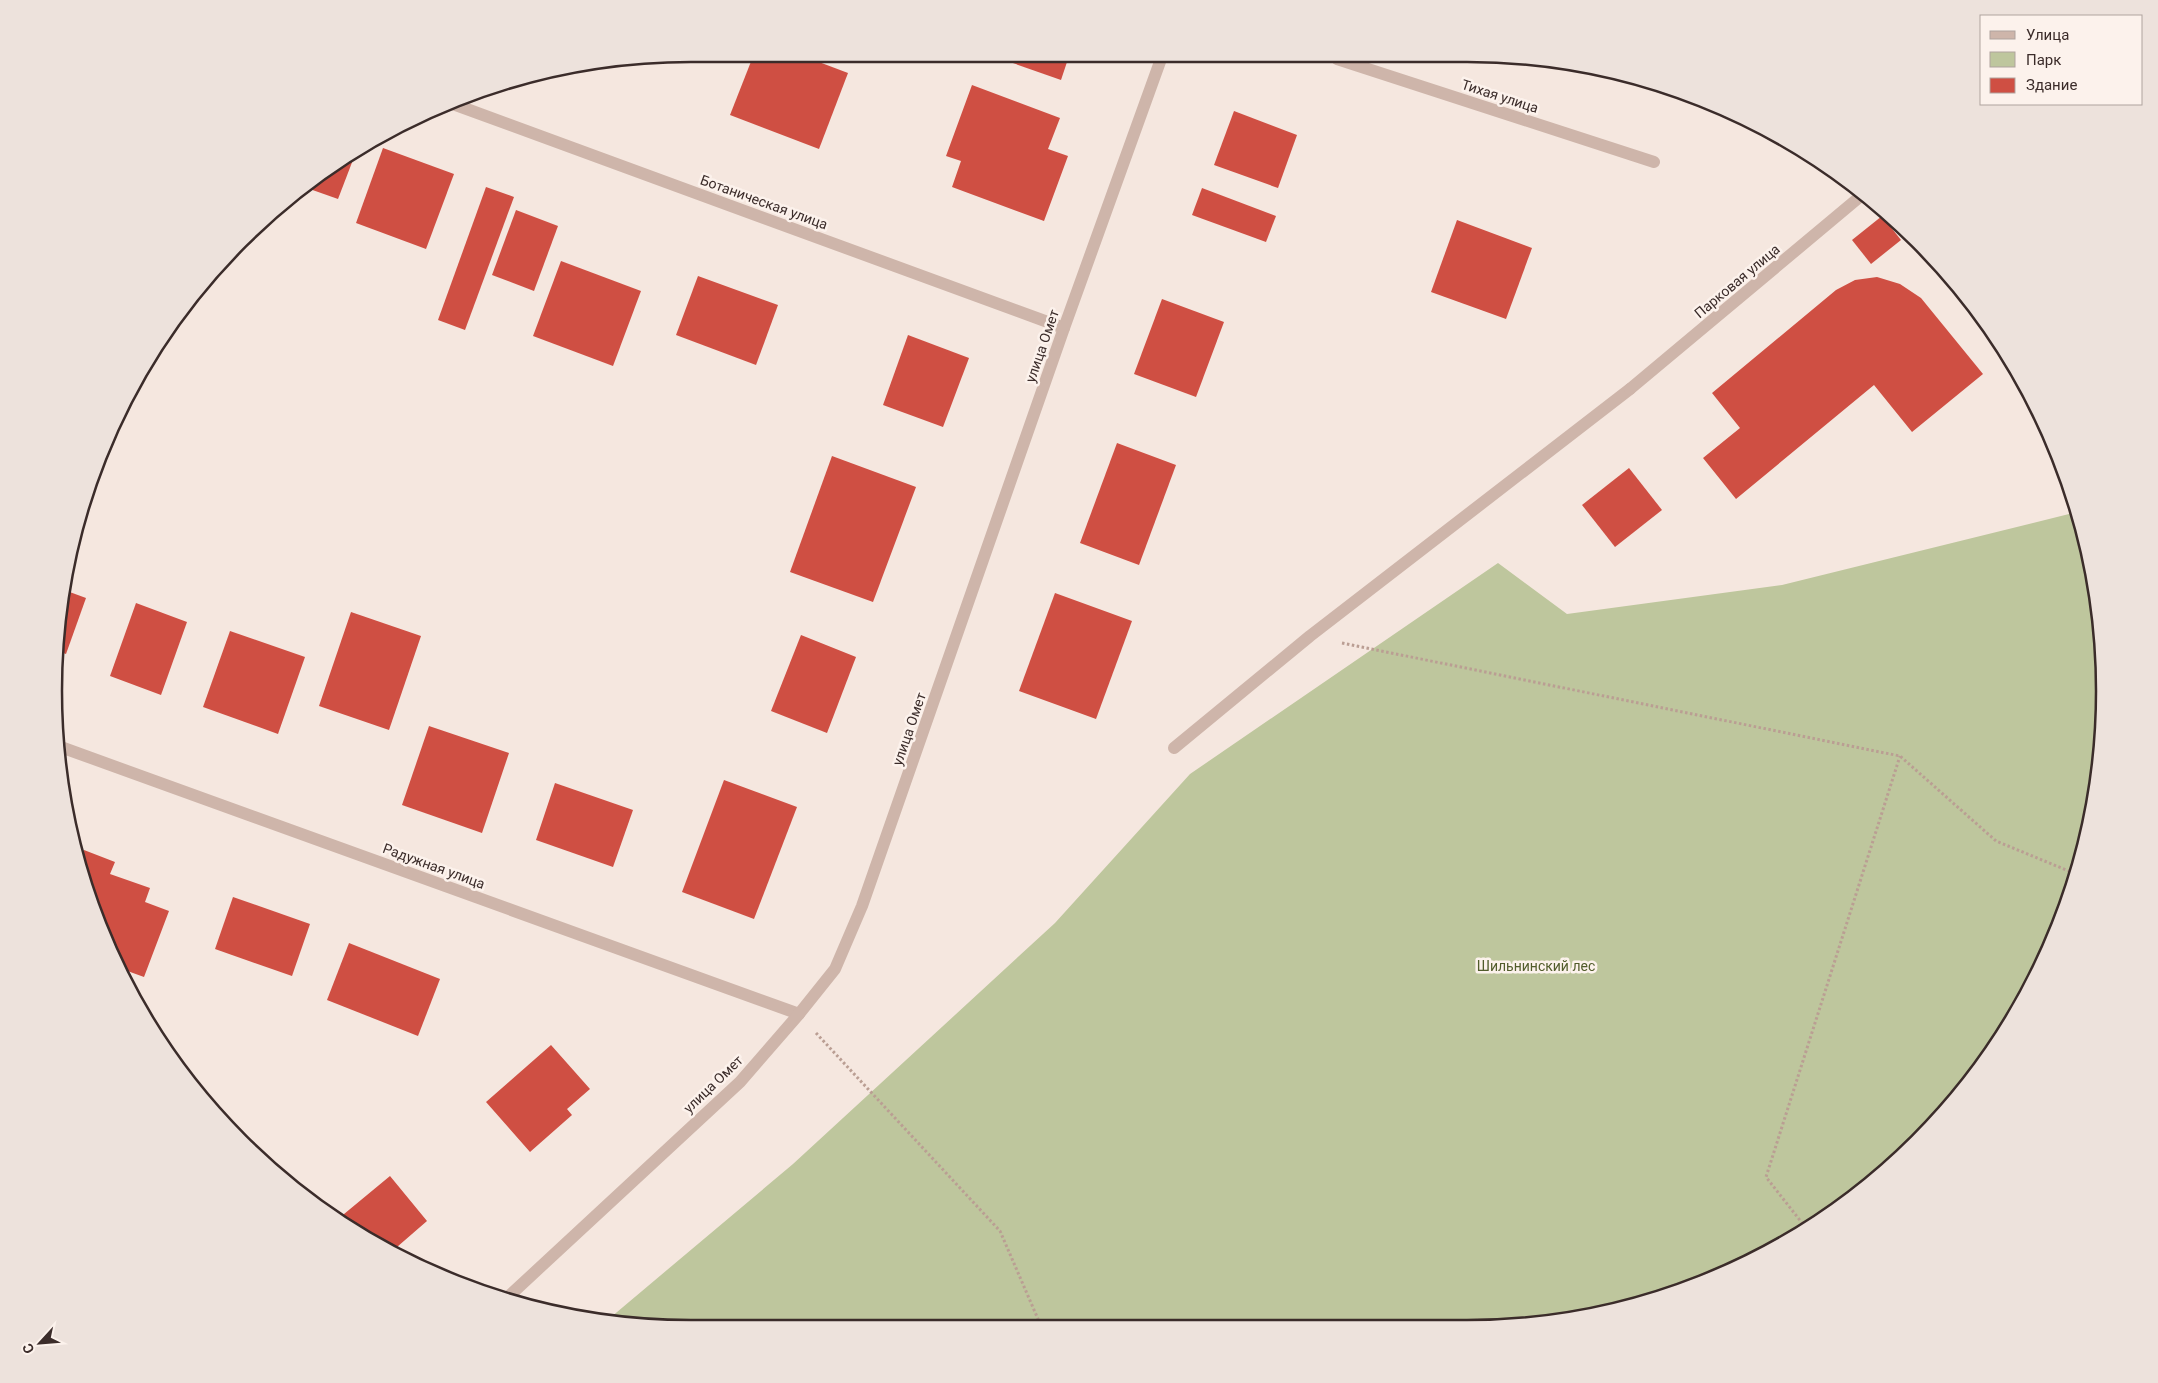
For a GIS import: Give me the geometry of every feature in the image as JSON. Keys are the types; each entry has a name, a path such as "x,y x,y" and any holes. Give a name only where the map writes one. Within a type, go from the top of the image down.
{"street":[{"name":"улица Омет","path":"512,1294 740,1082 835,969 862,906 1064,328 1160,63"},
{"name":"Тихая улица","path":"1349,63 1654,162"},
{"name":"Ботаническая улица","path":"460,107 1064,328"},
{"name":"Парковая улица","path":"1174,748 1310,636 1630,389 1857,199"},
{"name":"Радужная улица","path":"66,749 799,1014"}],"path":[{"path":"1310,636 1900,756 1996,841 2069,871"},
{"path":"1802,1223 1766,1178 1900,756"},
{"path":"799,1014 1000,1231 1039,1320"}],"green space":[{"name":"Шильнинский лес","path":"2069,514 2083,569 2090,609 2096,692 2090,774 2074,854 2048,932 2031,970 2011,1006 1966,1074 1911,1136 1849,1191 1781,1236 1745,1256 1669,1287 1589,1308 1549,1315 1508,1319 692,1320 613,1315 793,1164 1055,923 1190,774 1498,563 1567,614 1782,585"}],"building":[{"path":"750,63 822,63 848,73 819,149 730,115"},
{"path":"1013,63 1067,63 1061,80"},
{"path":"972,85 1060,118 1048,149 1068,156 1044,221 952,187 961,161 946,156"},
{"path":"1234,111 1297,135 1278,188 1214,165"},
{"path":"383,148 454,174 426,249 356,223"},
{"path":"352,163 338,199 312,190"},
{"path":"486,187 514,197 465,330 438,320"},
{"path":"1202,188 1276,216 1266,242 1192,215"},
{"path":"516,210 558,226 534,291 492,275"},
{"path":"1880,218 1901,240 1871,264 1852,240"},
{"path":"1457,220 1532,248 1506,319 1431,292"},
{"path":"561,261 641,291 613,366 533,336"},
{"path":"698,276 778,305 756,365 676,335"},
{"path":"1877,277 1900,284 1921,298 1983,374 1912,432 1874,385 1736,499 1703,458 1740,428 1712,393 1836,290 1855,280"},
{"path":"1162,299 1224,322 1196,397 1134,374"},
{"path":"908,335 969,358 943,427 883,405"},
{"path":"1117,443 1176,465 1139,565 1080,543"},
{"path":"832,456 916,487 873,602 790,572"},
{"path":"1629,468 1662,510 1615,547 1582,505"},
{"path":"71,592 86,598 66,654 64,653 64,650"},
{"path":"1055,593 1132,621 1096,719 1019,691"},
{"path":"136,603 187,622 161,695 110,676"},
{"path":"351,612 421,636 389,730 319,706"},
{"path":"230,631 305,657 278,734 203,707"},
{"path":"801,635 856,657 827,733 771,711"},
{"path":"429,726 509,753 482,833 402,805"},
{"path":"724,780 797,807 754,919 682,892"},
{"path":"555,783 633,810 613,867 536,840"},
{"path":"84,850 115,862 110,874 150,888 145,902 169,911 144,977 127,970 96,894"},
{"path":"233,897 310,924 292,976 215,949"},
{"path":"349,943 440,979 418,1036 327,1000"},
{"path":"551,1045 590,1089 567,1109 572,1115 530,1152 486,1102"},
{"path":"390,1176 427,1221 397,1247 343,1215"}]}
